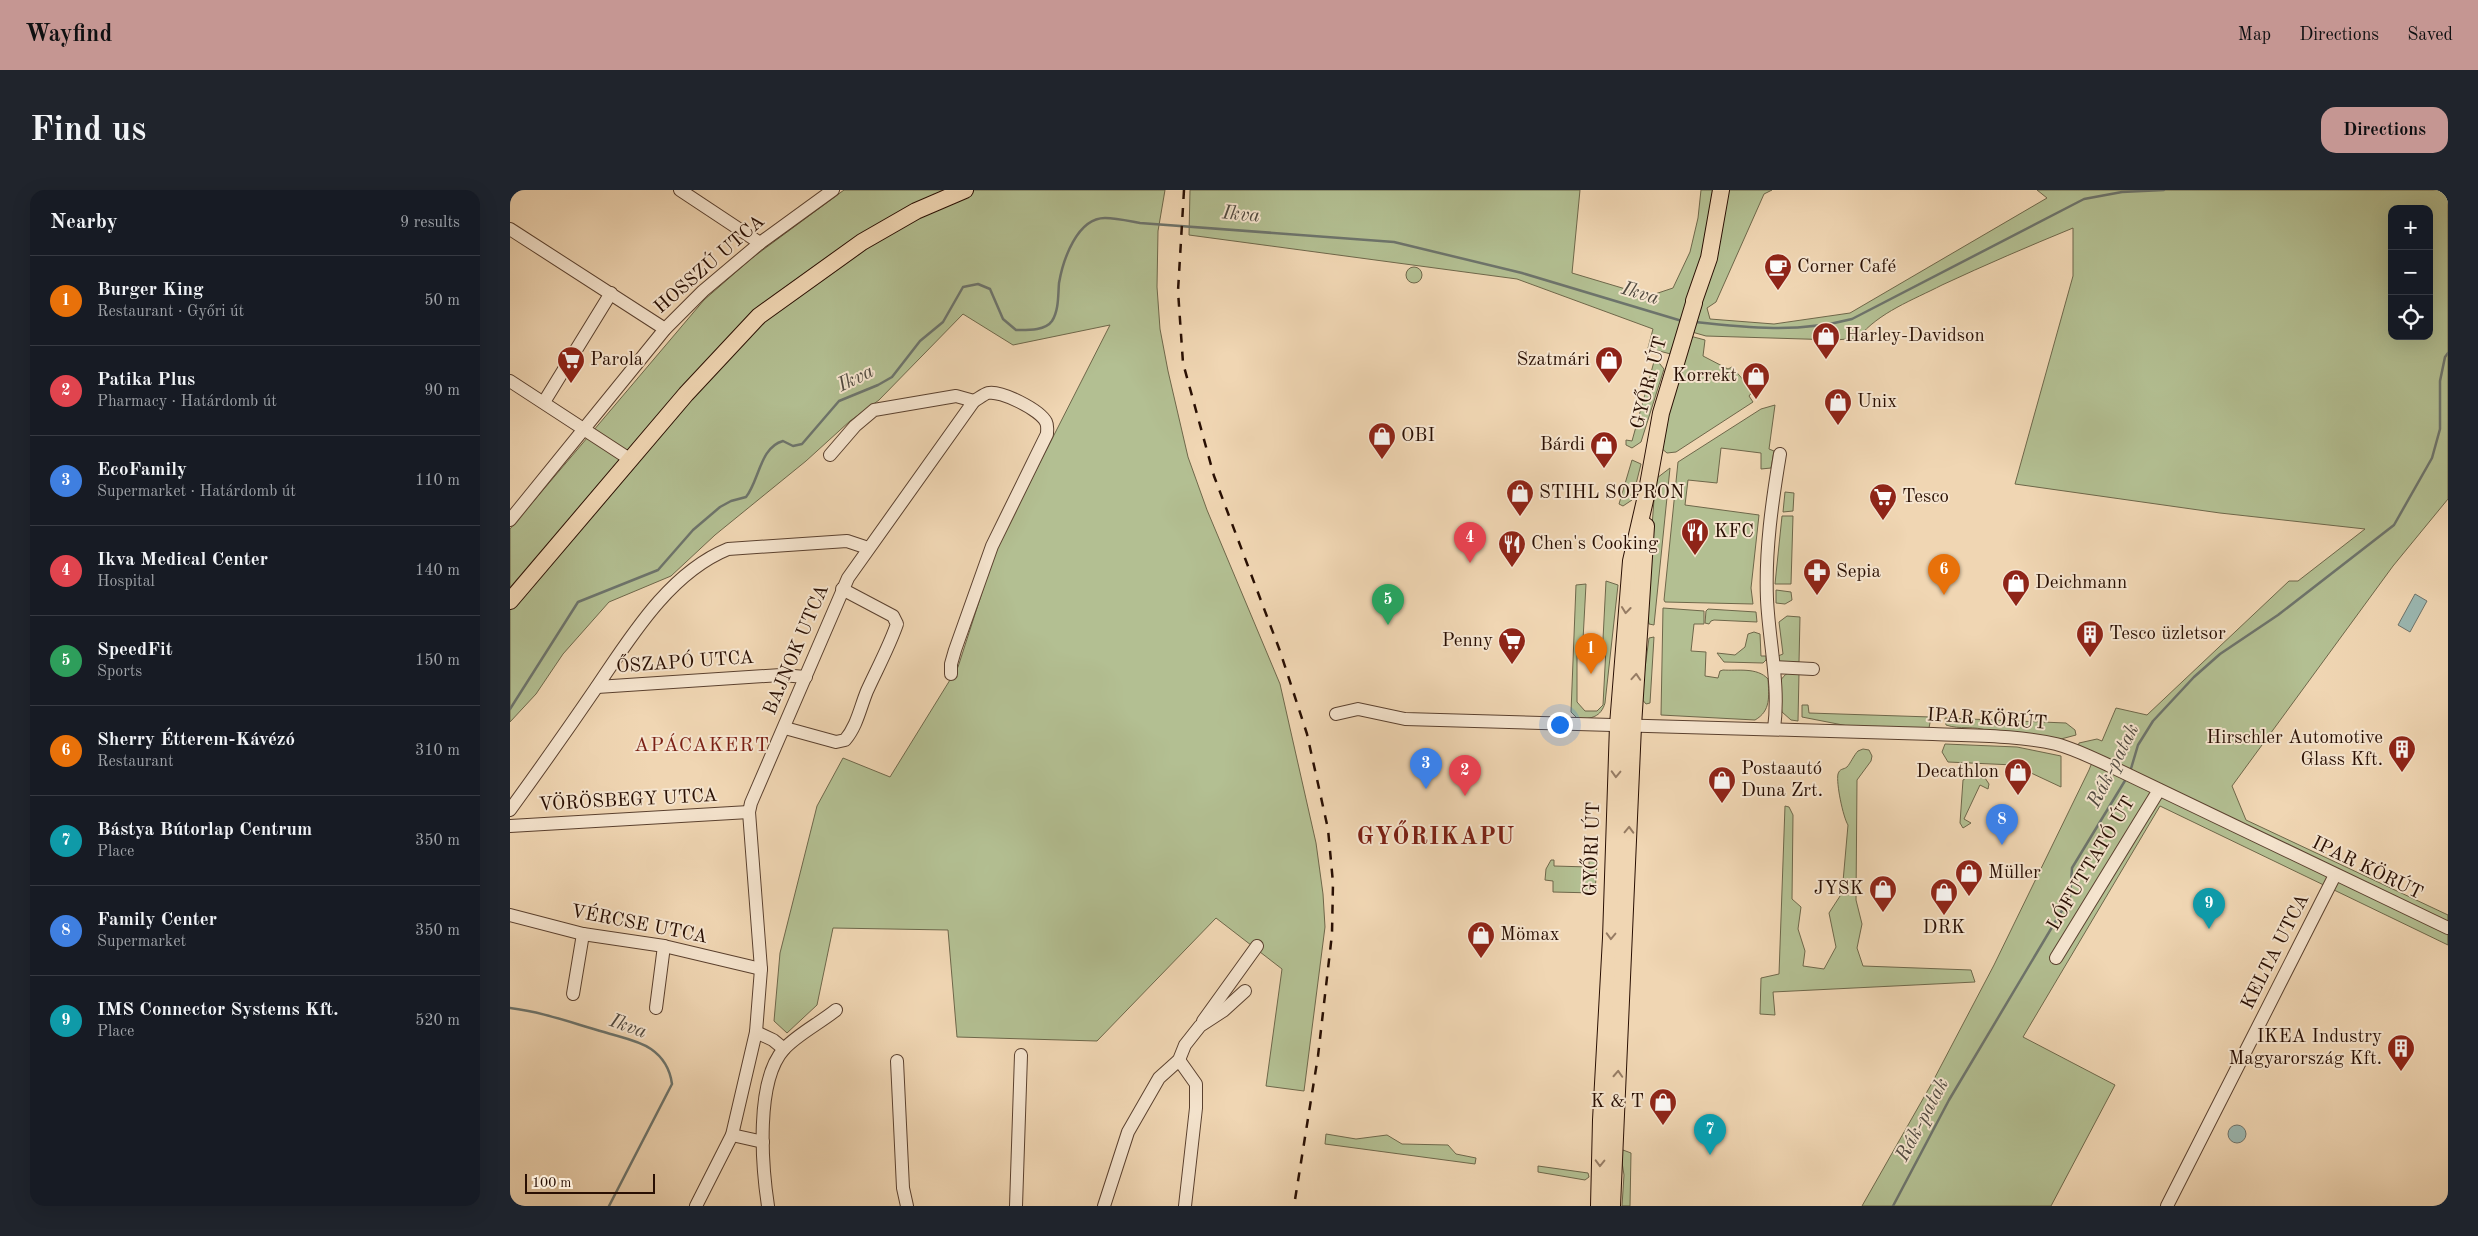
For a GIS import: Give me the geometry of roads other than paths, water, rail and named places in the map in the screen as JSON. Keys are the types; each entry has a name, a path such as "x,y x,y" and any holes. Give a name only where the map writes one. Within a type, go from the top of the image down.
{"main road":[{"path":"510,600 724,352 759,316 862,242 916,211 965,190"},
{"name":"GYŐRI ÚT","path":"1612,1206 1630,561 1646,496 1660,413 1683,334 1709,258 1720,191"},
{"name":"GYŐRI ÚT","path":"1599,1206 1601,1120 1625,725"}],"street":[{"path":"680,190 760,243"},
{"name":"HOSSZÚ UTCA","path":"510,520 585,430 665,329 703,291 760,243 833,190"},
{"path":"510,229 665,329"},
{"path":"544,402 611,293"},
{"path":"510,382 544,402 631,460"},
{"path":"830,455 855,426 874,410 956,396 974,401 988,393 1002,393 1044,419 1047,424 1047,434 992,546 962,626 951,664 951,674"},
{"name":"BAJNOK UTCA","path":"732,1135 756,1032 761,969 749,812 755,791 785,728 842,589 868,548 974,401"},
{"path":"1774,729 1775,667 1767,608 1766,574 1780,454"},
{"path":"510,810 635,630 654,607 689,574 714,554 728,549 847,541 868,548"},
{"path":"785,728 836,742 845,740 852,732 866,694 893,635 897,624 893,616 842,589"},
{"path":"1775,667 1813,669"},
{"name":"ŐSZAPÓ UTCA","path":"597,687 781,676 806,677"},
{"name":"IPAR KÖRÚT","path":"1336,714 1358,709 1405,719 2015,738 2074,750 2448,928"},
{"name":"LÓFUTTATÓ ÚT","path":"2056,958 2159,790"},
{"name":"VÖRÖSBEGY UTCA","path":"510,826 749,812"},
{"name":"KELTA UTCA","path":"2167,1206 2336,875"},
{"name":"VÉRCSE UTCA","path":"510,915 583,934 664,946 761,969"},
{"path":"573,994 583,934"},
{"path":"656,1008 664,946"},
{"path":"1104,1206 1128,1132 1159,1078 1179,1060 1185,1045 1257,946"},
{"path":"1200,1026 1223,1011 1245,991"},
{"path":"768,1206 763,1142 766,1091 772,1070 784,1049 836,1010"},
{"path":"756,1032 773,1040 784,1049"},
{"path":"1016,1206 1021,1055"},
{"path":"1179,1060 1196,1084 1196,1108 1185,1206"},
{"path":"897,1061 903,1188 907,1206"},
{"path":"696,1206 732,1135 763,1142"}],"water":[{"path":"2415,594 2427,601 2410,632 2398,625"},
{"path":"2233,1125 2241,1125 2246,1130 2244,1141 2233,1143 2228,1138 2228,1130"}],"waterway":[{"name":"Ikva","path":"1695,322 1734,326 1793,328 1852,319 2084,199 2122,192 2164,190"},
{"name":"Ikva","path":"510,709 578,602 658,570 693,530 720,507 731,501 746,497 765,457 775,444 783,441 793,446 802,444 839,401 878,385 892,377 920,341 943,322 963,287 978,284 990,289 1003,319 1016,330 1036,329 1049,324 1056,312 1059,283 1068,252 1079,233 1095,220 1109,218 1140,223 1394,242 1522,273 1682,321"},
{"name":"Rák-patak","path":"2130,772 2138,745 2153,721 2194,677 2220,654 2278,615 2394,525 2432,458 2440,429 2440,381 2445,357 2448,353"},
{"name":"Rák-patak","path":"1893,1206 1949,1100 2070,897 2072,868 2126,779"},
{"name":"Ikva","path":"510,1008 546,1015 640,1043 656,1052 668,1069 672,1084 609,1206"}],"railway":[{"path":"1184,190 1178,291 1183,363 1214,476 1280,651 1307,734 1328,829 1333,883 1332,934 1318,1056 1294,1206"}],"place":[{"name":"Corner Café","path":"1778,291"},
{"name":"Harley-Davidson","path":"1826,360"},
{"name":"Parola","path":"571,384"},
{"name":"Szatmári","path":"1609,384"},
{"name":"Korrekt","path":"1756,400"},
{"name":"Unix","path":"1838,426"},
{"name":"OBI","path":"1382,460"},
{"name":"Bárdi","path":"1604,469"},
{"name":"STIHL SOPRON","path":"1520,517"},
{"name":"Tesco","path":"1883,521"},
{"name":"KFC","path":"1695,556"},
{"name":"Ikva Medical Center","path":"1470,563"},
{"name":"Chen's Cooking","path":"1512,568"},
{"name":"Sherry Étterem-Kávézó","path":"1944,595"},
{"name":"Sepia","path":"1817,596"},
{"name":"Deichmann","path":"2016,607"},
{"name":"SpeedFit","path":"1388,625"},
{"name":"Tesco üzletsor","path":"2090,658"},
{"name":"Penny","path":"1512,665"},
{"name":"Burger King","path":"1591,674"},
{"name":"Hirschler Automotive Glass Kft.","path":"2402,773"},
{"name":"EcoFamily","path":"1426,789"},
{"name":"Patika Plus","path":"1465,796"},
{"name":"Decathlon","path":"2018,796"},
{"name":"Postaautó Duna Zrt.","path":"1722,804"},
{"name":"Family Center","path":"2002,845"},
{"name":"Müller","path":"1969,897"},
{"name":"JYSK","path":"1883,913"},
{"name":"DRK","path":"1944,916"},
{"name":"IMS Connector Systems Kft.","path":"2209,929"},
{"name":"Mömax","path":"1481,959"},
{"name":"IKEA Industry Magyarország Kft.","path":"2401,1072"},
{"name":"K & T","path":"1663,1126"},
{"name":"Bástya Bútorlap Centrum","path":"1710,1155"}],"district":[{"name":"APÁCAKERT","path":"702,746"},
{"name":"GYŐRIKAPU","path":"1436,838"}]}
